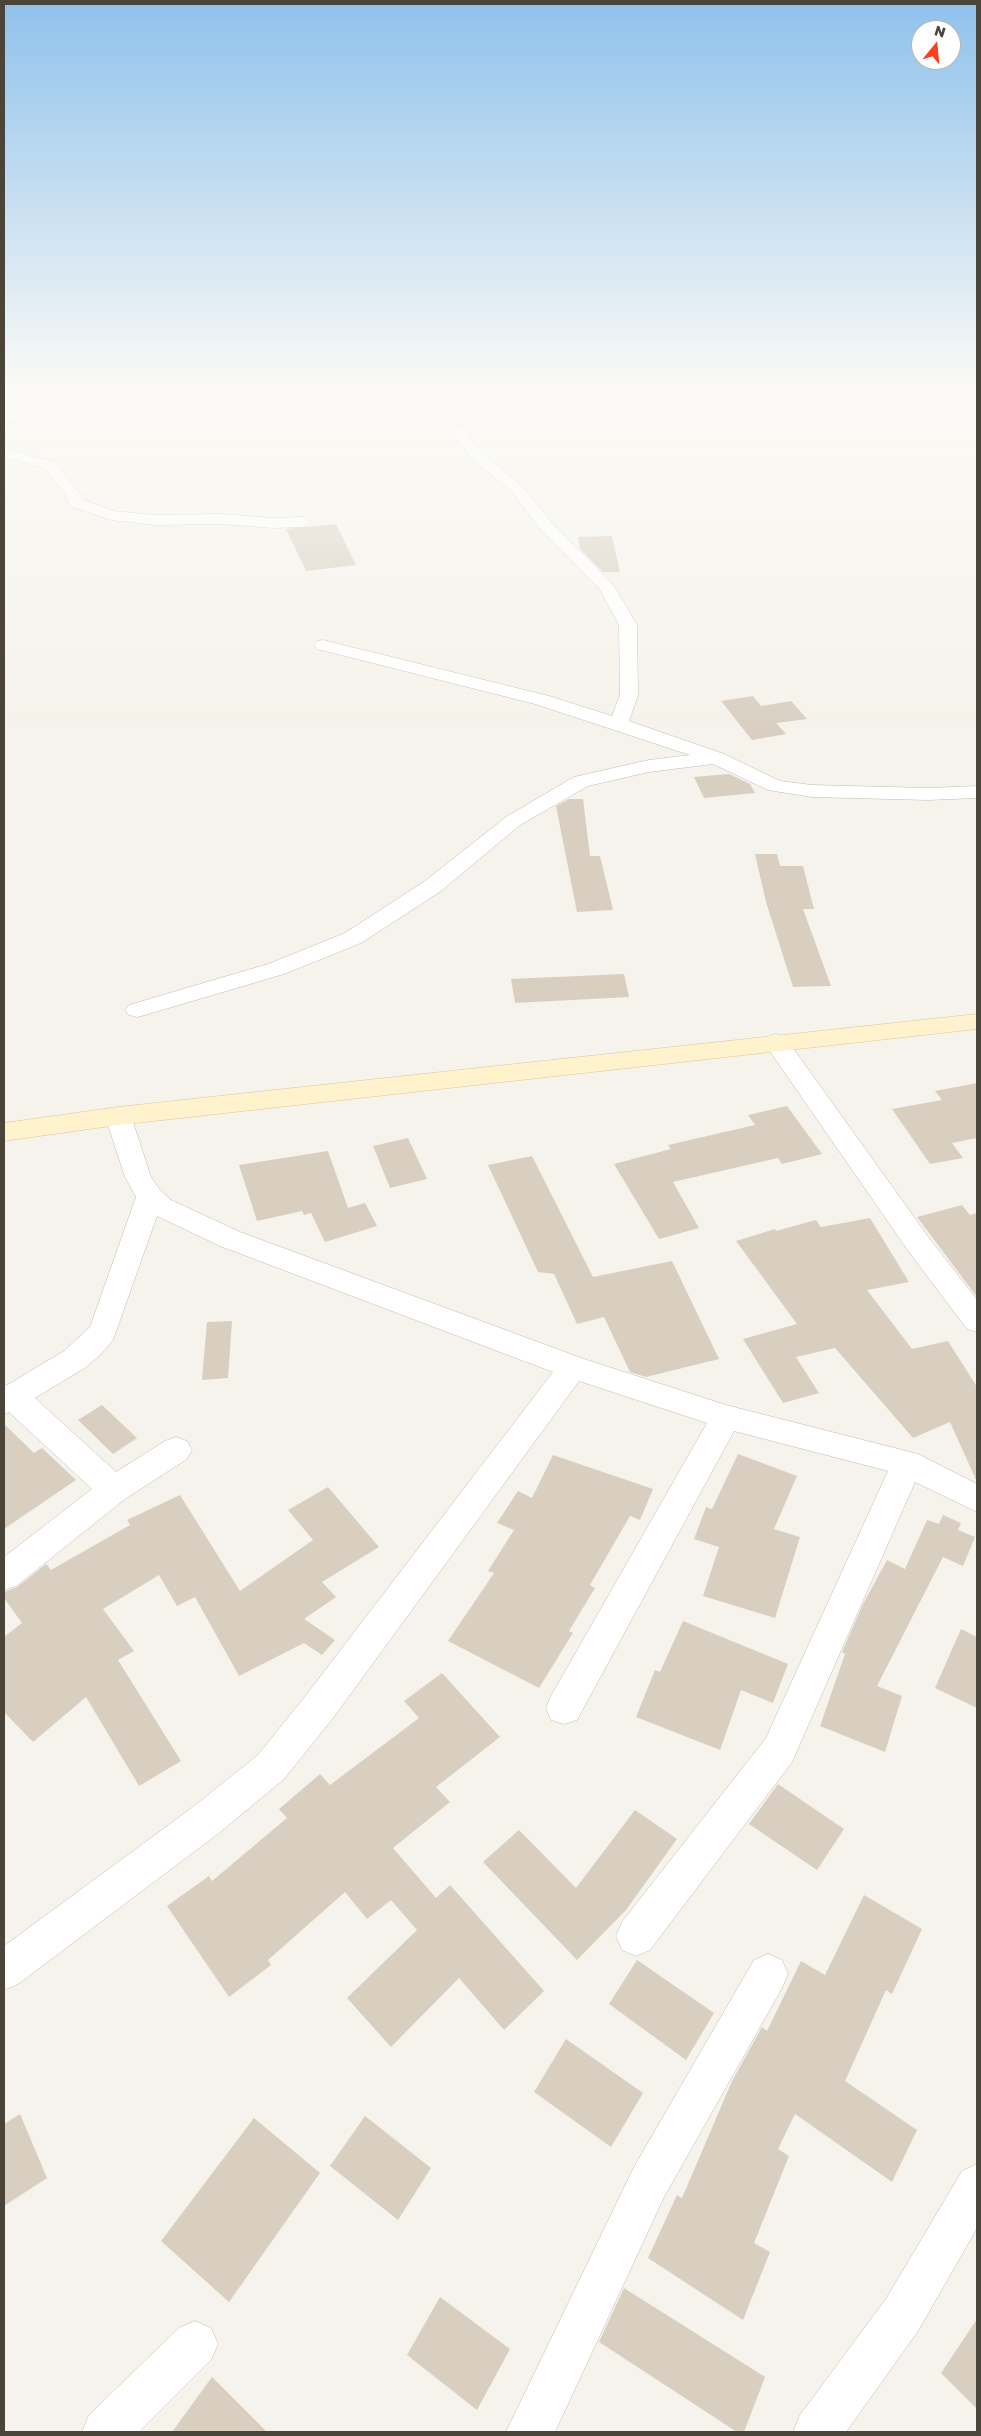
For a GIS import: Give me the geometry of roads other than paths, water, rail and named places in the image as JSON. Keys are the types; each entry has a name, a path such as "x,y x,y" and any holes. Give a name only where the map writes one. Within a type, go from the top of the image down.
{"main road":[{"path":"4,1132 118,1116 776,1042 977,1022"}],"street":[{"path":"78,504 110,514 156,520 222,519 273,523 302,522"},
{"path":"529,504 546,526 606,586 628,625 629,694 618,724"},
{"path":"323,645 542,700 717,758 775,786 841,792 928,794 977,792"},
{"path":"136,1010 276,969 353,938 434,886 513,821 582,781 649,766 717,758"},
{"path":"776,1042 919,1245 977,1321"},
{"path":"118,1116 138,1177 150,1198 161,1207 230,1239 573,1367 726,1417 907,1463 977,1499"},
{"path":"114,1490 9,1400 75,1359 90,1347 103,1332 150,1198"},
{"path":"4,1970 206,1820 271,1767 320,1706 573,1367"},
{"path":"564,1708 726,1417"},
{"path":"4,1576 114,1490 176,1450"},
{"path":"636,1936 751,1789 779,1750 907,1463"},
{"path":"530,2432 649,2182 768,1974"},
{"path":"817,2432 902,2315 977,2186"},
{"path":"106,2432 195,2344"}]}
